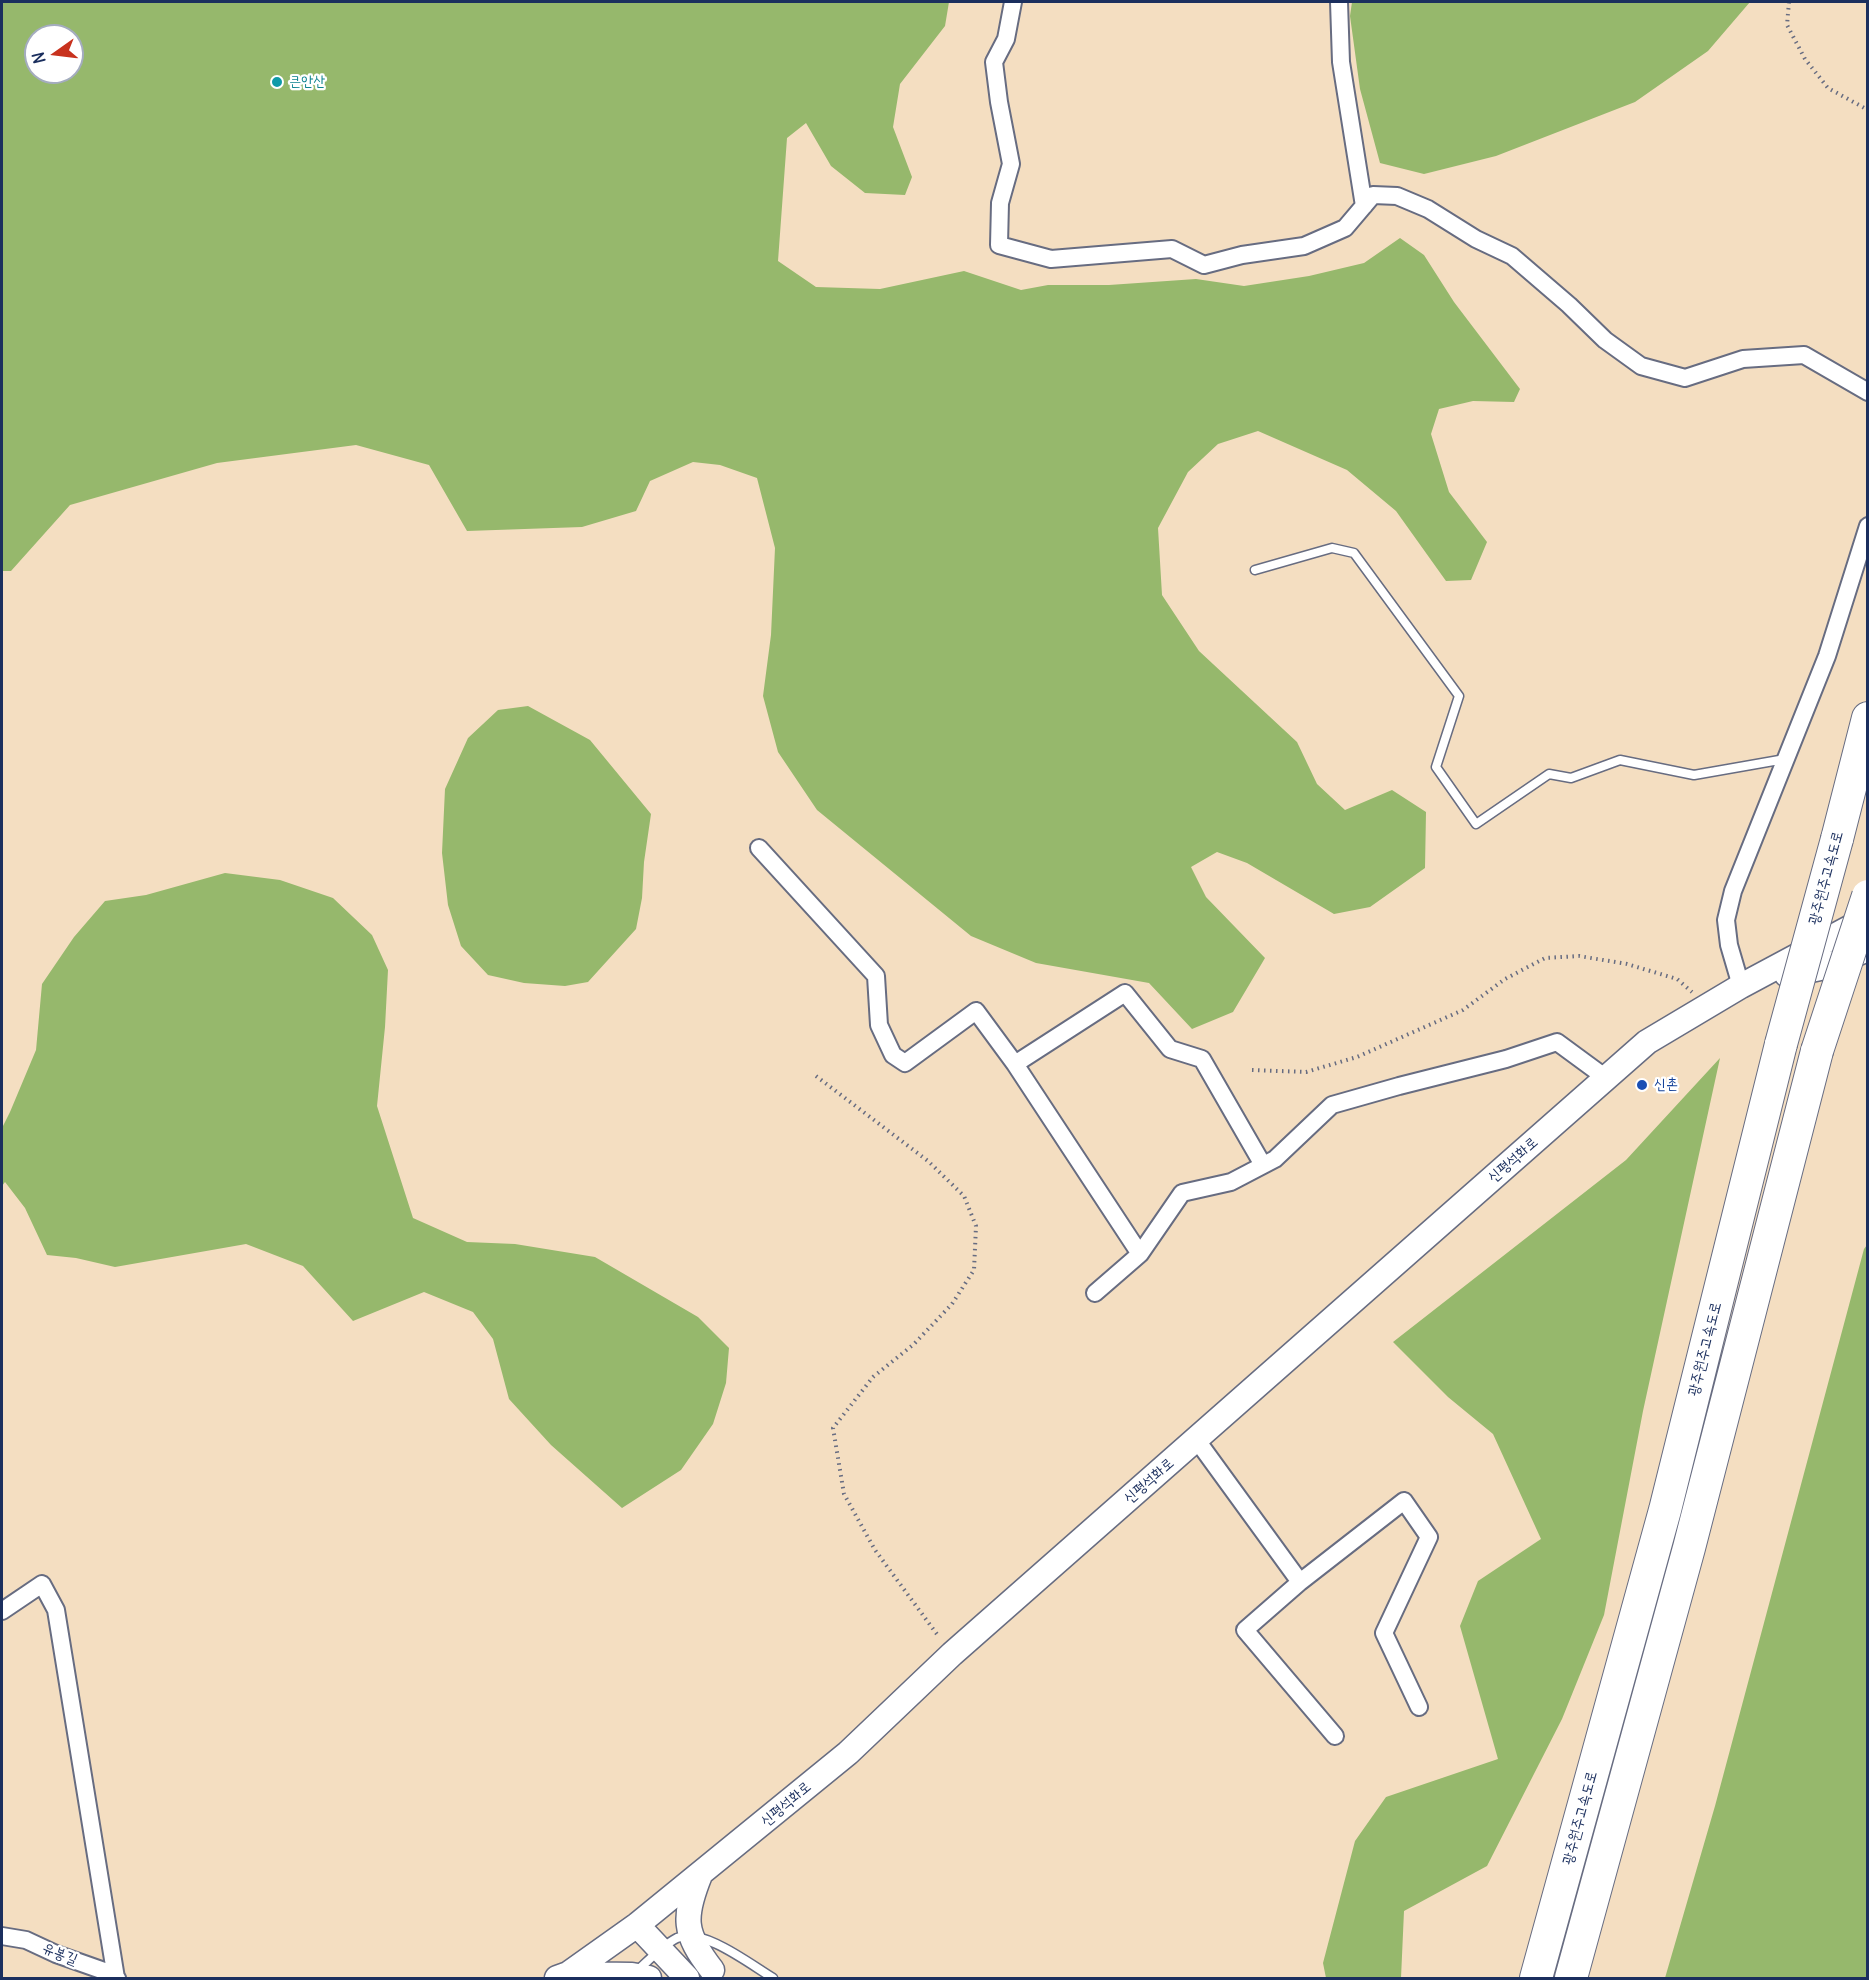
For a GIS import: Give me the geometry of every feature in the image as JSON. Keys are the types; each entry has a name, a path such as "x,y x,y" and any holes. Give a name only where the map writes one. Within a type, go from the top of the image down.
{"highway":[{"name":"광주원주고속도로","path":"1536,1978 1665,1510 1781,1044 1868,718"},
{"path":"1571,1978 1689,1548 1816,1052 1868,896"}],"main road":[{"name":"신평석화로","path":"562,1976 637,1925 848,1752 952,1654 1647,1041 1741,986 1868,918"},
{"name":"신평석화로","path":"1741,986 1826,967 1868,949"},
{"path":"700,1875 690,1899 688,1924 690,1935 697,1952 720,1974"},
{"path":"637,1925 687,1978"},
{"path":"665,1954 720,1974"},
{"path":"562,1976 637,1977"}],"street":[{"path":"1013,2 1006,39 994,62 1011,164 1000,203 999,245 1051,259 1172,249 1204,265 1242,255 1304,246 1345,228 1373,195 1397,196 1428,209 1476,239 1512,256 1569,305 1605,340 1641,366 1686,378 1743,359 1804,355 1868,392"},
{"path":"1339,2 1341,62 1364,206"},
{"path":"1741,986 1729,945 1726,920 1733,891 1827,656 1868,526"},
{"path":"759,848 876,976 879,1025 893,1055 905,1063 976,1011 1015,1064 1140,1254"},
{"path":"1015,1064 1125,993 1170,1049 1202,1059 1263,1165"},
{"path":"1095,1293 1140,1254 1182,1193 1232,1182 1275,1159 1332,1105 1506,1059 1557,1042 1606,1078"},
{"path":"1196,1439 1300,1582"},
{"path":"1335,1736 1245,1630 1300,1582 1404,1501 1429,1537 1384,1634 1419,1707"},
{"path":"2,1611 42,1584 56,1610 116,1978"},
{"name":"유봉길","path":"2,1936 26,1940 56,1954 107,1972 116,1978"}],"lane":[{"path":"1255,570 1332,548 1354,553 1459,696 1436,767 1476,824 1549,774 1571,778 1620,760 1694,775 1785,759"},
{"path":"637,1977 665,1954 677,1938 690,1935 715,1942 773,1978"}],"path":[{"path":"1789,2 1787,25 1805,59 1828,88 1868,110"},
{"path":"1252,1070 1306,1072 1357,1057 1463,1010 1505,979 1545,958 1579,956 1627,964 1677,979 1693,992"},
{"path":"816,1076 935,1168 964,1196 976,1226 974,1270 952,1304 914,1344 873,1377 833,1428 844,1494 875,1550 952,1654"}],"green space":[{"path":"2,2 949,2 945,26 900,84 893,127 912,177 905,195 865,193 831,166 806,123 787,138 778,261 816,287 880,289 964,271 1021,290 1048,285 1109,285 1196,279 1244,286 1309,276 1364,263 1400,238 1424,255 1454,302 1520,389 1514,402 1473,401 1439,409 1431,434 1449,492 1487,542 1471,580 1446,581 1396,511 1347,470 1258,431 1218,444 1188,472 1158,528 1162,595 1199,651 1297,742 1317,784 1345,810 1392,790 1426,812 1425,868 1370,907 1334,914 1247,863 1217,852 1191,867 1206,897 1265,958 1233,1012 1192,1029 1149,983 1036,963 971,936 817,810 778,752 763,696 771,635 775,548 757,478 720,465 693,462 650,481 636,511 582,527 467,531 429,465 356,445 217,463 70,505 11,571 2,571"},
{"path":"1352,2 1750,2 1708,51 1635,102 1496,156 1424,174 1380,163 1360,89 1350,16"},
{"path":"528,706 590,740 651,814 644,862 642,898 636,929 588,982 565,986 524,983 488,975 461,946 448,905 442,853 445,789 468,738 498,710"},
{"path":"225,873 280,880 333,898 372,935 388,970 377,1106 413,1218 467,1242 515,1244 595,1257 698,1317 729,1348 726,1383 713,1424 681,1470 622,1508 551,1445 509,1399 493,1339 473,1312 424,1292 353,1321 303,1266 246,1244 115,1267 76,1258 47,1255 25,1208 5,1182 2,1186 2,1128 36,1050 42,984 74,937 105,901 146,895"},
{"path":"1720,1058 1643,1411 1604,1615 1562,1719 1487,1866 1404,1911 1401,1978 1326,1978 1323,1963 1355,1841 1386,1797 1498,1759 1460,1626 1478,1581 1541,1539 1493,1434 1448,1397 1393,1342 1626,1160"},
{"path":"1867,1245 1867,1978 1665,1978 1715,1806 1864,1249"}],"place":[{"name":"큰안산","path":"277,82"},
{"name":"신촌","path":"1642,1085"}]}
